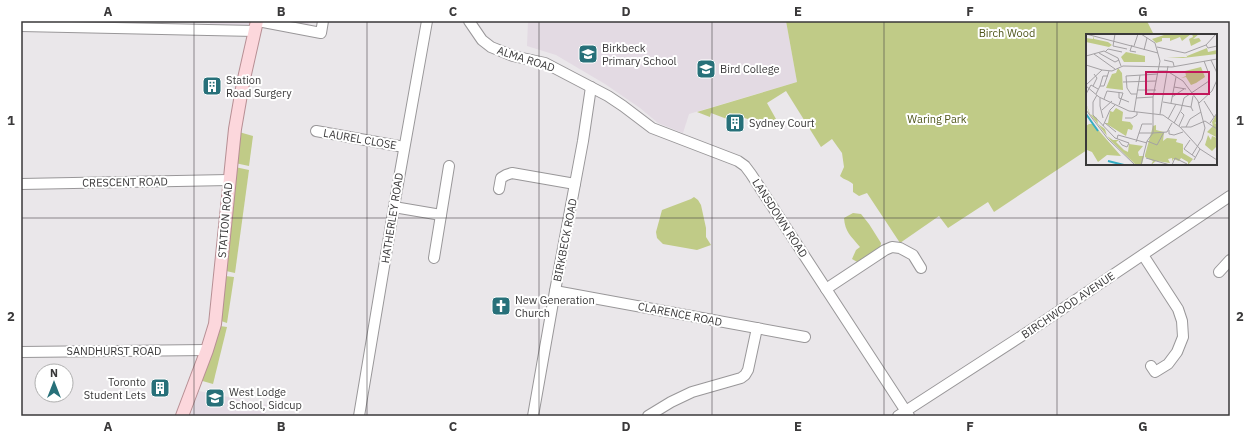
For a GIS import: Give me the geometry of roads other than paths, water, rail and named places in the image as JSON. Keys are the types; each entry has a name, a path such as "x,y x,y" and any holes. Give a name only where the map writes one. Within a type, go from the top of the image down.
{"main road":[{"name":"STATION ROAD","path":"182,416 207,350 215,324 236,123 257,24"}],"street":[{"path":"21,26 95,24 257,24 321,33 323,21"},
{"name":"HATHERLEY ROAD","path":"359,416 404,147 427,21"},
{"name":"ALMA ROAD","path":"468,21 482,40 492,47 513,56 546,63 591,87"},
{"name":"BIRKBECK ROAD","path":"533,416 583,141 591,87"},
{"name":"LANSDOWN ROAD","path":"591,87 623,106 652,128 745,166 826,289 904,414"},
{"name":"LAUREL CLOSE","path":"316,131 404,147"},
{"path":"434,258 449,166"},
{"path":"499,189 501,178 512,173 575,184"},
{"name":"CRESCENT ROAD","path":"21,184 229,180"},
{"name":"BIRCHWOOD AVENUE","path":"904,414 1230,196"},
{"path":"394,207 441,215"},
{"path":"826,289 885,250 892,247 900,248 913,255 921,268"},
{"path":"1143,255 1178,309 1182,320 1183,337 1177,352 1168,364 1153,369 1160,382"},
{"path":"1219,272 1230,260"},
{"name":"CLARENCE ROAD","path":"555,291 805,337"},
{"path":"648,416 671,402 692,392 741,378 745,375 748,370 757,328"},
{"name":"SANDHURST ROAD","path":"21,352 207,350"}],"place":[{"name":"Birkbeck Primary School","path":"588,54"},
{"name":"Bird College","path":"706,69"},
{"name":"Station Road Surgery","path":"212,86"},
{"name":"Sydney Court","path":"735,123"},
{"name":"New Generation Church","path":"501,306"},
{"name":"Toronto Student Lets","path":"160,388"},
{"name":"West Lodge School, Sidcup","path":"215,398"}],"park label":[{"name":"Birch Wood","path":"1007,33"},
{"name":"Waring Park","path":"937,119"}]}
